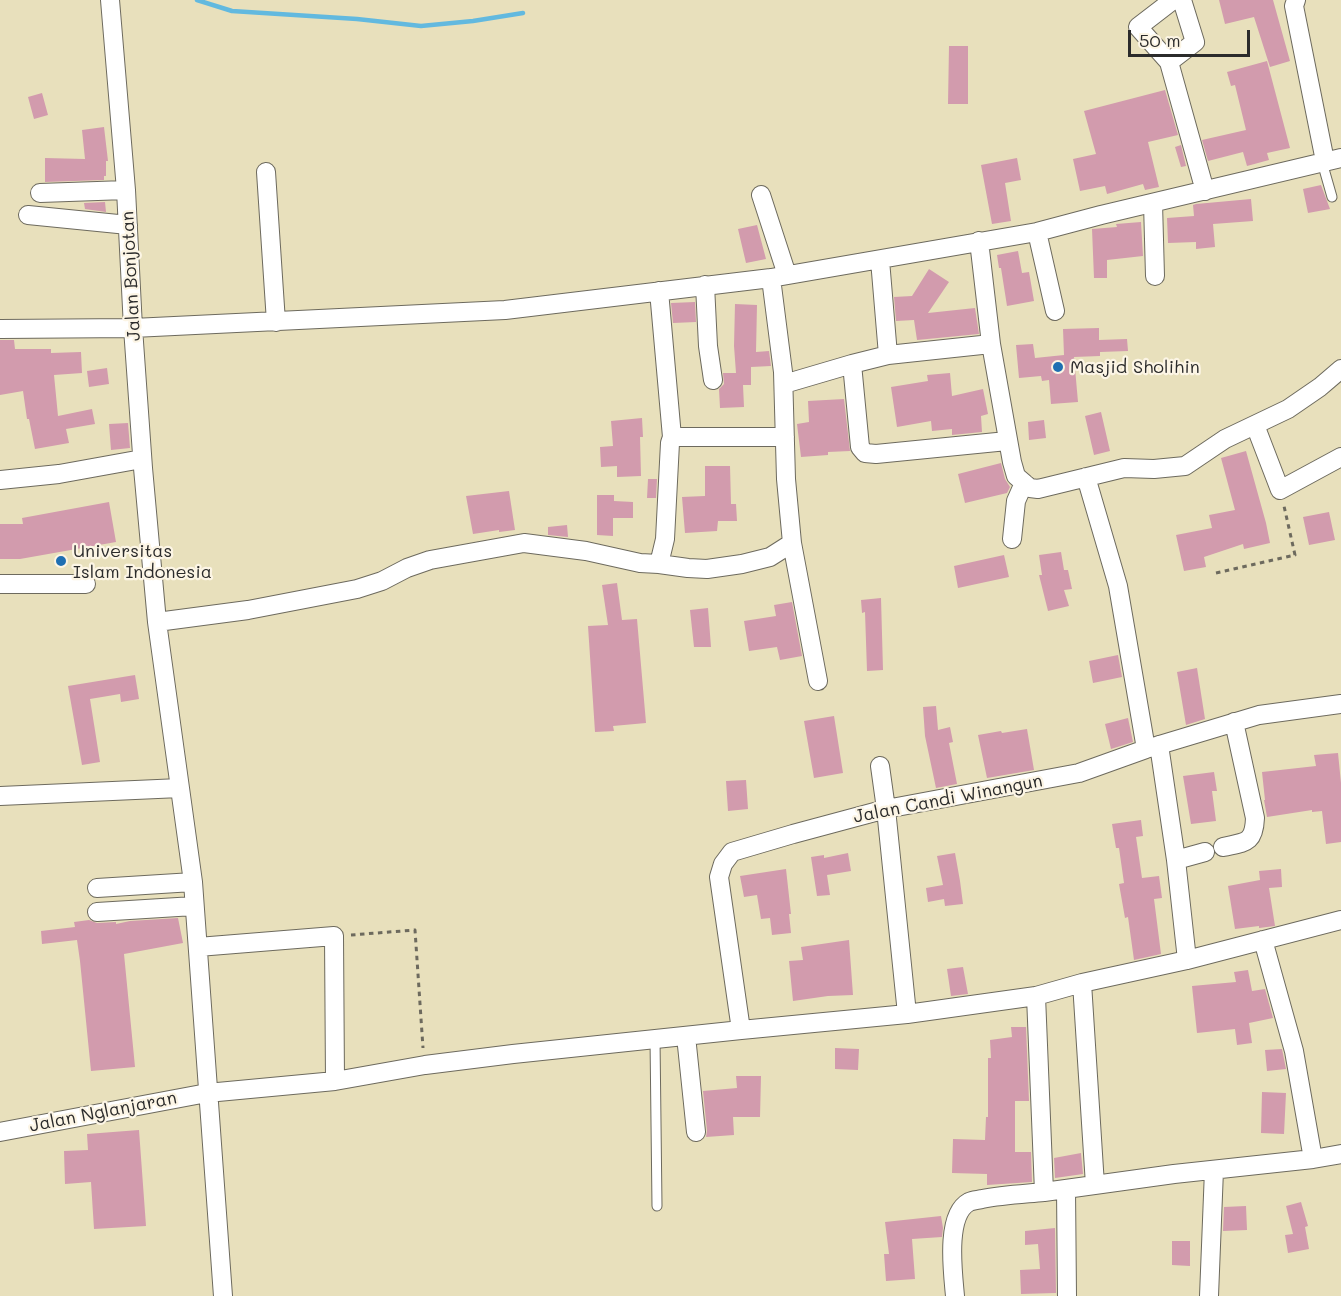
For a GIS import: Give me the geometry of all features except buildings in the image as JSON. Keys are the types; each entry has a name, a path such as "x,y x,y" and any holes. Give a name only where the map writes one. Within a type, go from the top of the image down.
{"street":[{"name":"Jalan Bonjotan","path":"110,0 126,190 133,328 150,552 157,622 192,882 223,1296"},
{"path":"1173,0 1138,27 1169,62 1205,191"},
{"path":"1169,62 1195,42 1182,0"},
{"path":"0,329 133,328 505,310 779,276 1037,232 1329,160 1294,6 1296,0"},
{"path":"266,172 276,322"},
{"path":"40,193 126,190"},
{"path":"761,195 779,276 786,479 792,543 818,681"},
{"path":"1153,203 1155,276"},
{"path":"28,215 128,225"},
{"path":"1037,232 1055,311"},
{"path":"979,241 991,344 1007,441 1016,476 1030,488 1038,489 1124,468 1154,469 1185,466 1225,439 1288,409 1341,369"},
{"path":"879,260 888,355"},
{"path":"705,285 708,346 713,380"},
{"path":"659,564 665,539 672,437 660,291"},
{"path":"784,384 888,355 991,344"},
{"path":"852,364 860,447 865,453 876,454 1007,441"},
{"path":"1255,425 1280,490 1341,457"},
{"path":"672,437 785,437"},
{"path":"0,480 59,474 142,459"},
{"path":"1086,477 1118,586 1153,747 1176,860 1187,960"},
{"path":"1012,539 1016,501 1024,483"},
{"path":"157,622 248,610 357,589 430,560 524,543 586,551 640,564 707,569 770,557 792,543"},
{"path":"0,584 86,584"},
{"name":"Jalan Candi Winangun","path":"741,1030 719,877 723,864 732,852 886,809 1079,773 1153,747 1259,715 1341,704"},
{"path":"1176,860 1244,842 1252,837 1255,818 1234,722"},
{"path":"880,766 907,1014"},
{"path":"0,796 180,788"},
{"path":"97,888 192,882"},
{"path":"97,912 194,906"},
{"name":"Jalan Nglanjaran","path":"0,1132 207,1093 335,1081 425,1065 907,1014 1036,996 1341,920"},
{"path":"198,947 334,936 335,1081"},
{"path":"1263,940 1294,1051 1313,1159"},
{"path":"1082,983 1095,1185"},
{"path":"1036,996 1044,1192"},
{"path":"686,1036 696,1132"},
{"path":"955,1296 952,1254 955,1219 960,1209 970,1202 991,1197 1341,1154"},
{"path":"1209,1296 1214,1170"},
{"path":"1066,1189 1067,1296"}],"lane":[{"path":"1329,160 1332,197"},
{"path":"655,1040 657,1206"}],"path":[{"path":"1216,573 1295,555 1280,490"},
{"path":"334,936 415,930 425,1065"}],"waterway":[{"path":"197,0 232,11 357,19 421,26 523,13"}],"place":[{"name":"Masjid Sholihin","path":"1058,367"},
{"name":"Universitas Islam Indonesia","path":"61,561"}]}
